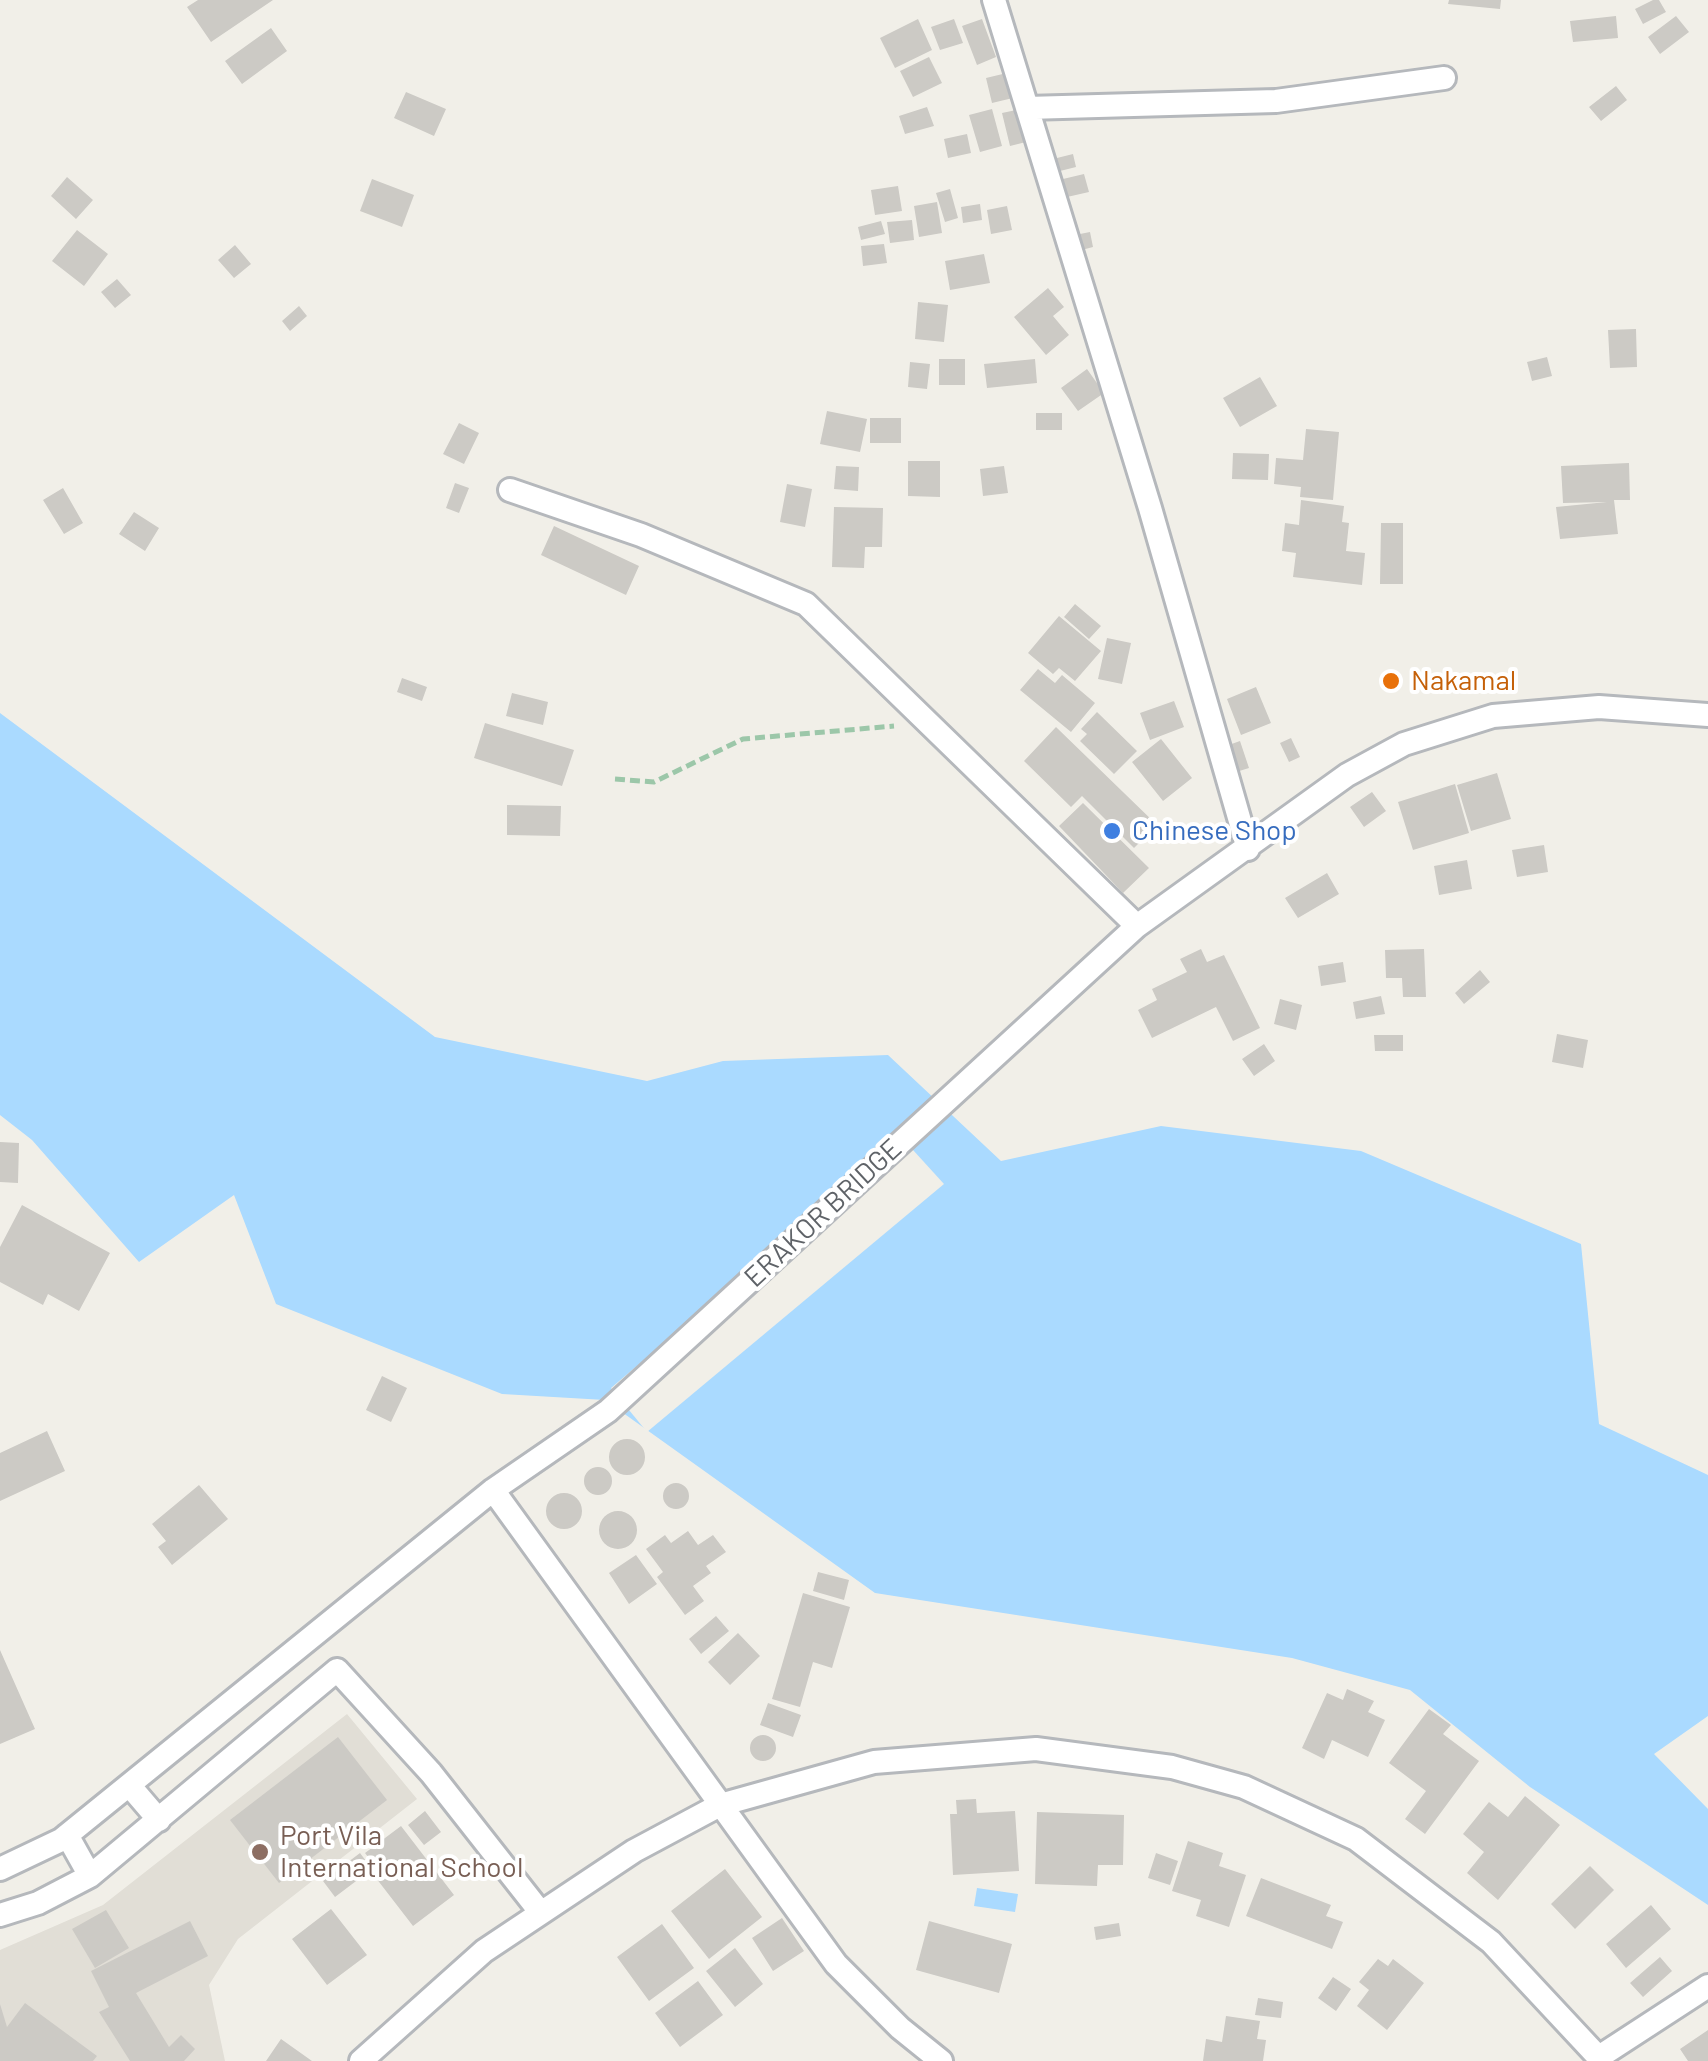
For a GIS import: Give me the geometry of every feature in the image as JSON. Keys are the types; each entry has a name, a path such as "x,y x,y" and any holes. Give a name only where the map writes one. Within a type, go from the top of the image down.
{"street":[{"path":"994,0 1150,508 1248,849"},
{"path":"1027,108 1276,101 1444,78"},
{"path":"510,490 641,535 806,604 1136,926"},
{"name":"ERAKOR BRIDGE","path":"0,1869 67,1835 494,1490 608,1411 1136,926 1380,754 1454,725 1518,712 1599,707 1708,714"},
{"path":"494,1490 836,1964 900,2028 942,2061"},
{"path":"289,1656 311,1691"},
{"path":"0,1915 38,1903 90,1876 337,1670 431,1773 540,1912"},
{"path":"184,1740 225,1764"},
{"path":"361,2061 458,1972 540,1912 634,1852 720,1805 874,1762 1036,1749 1172,1768 1244,1787 1321,1820 1394,1864 1491,1942 1601,2059 1708,1986"},
{"path":"129,1786 160,1820"},
{"path":"67,1835 90,1876"}],"path":[{"path":"615,779 654,782 743,738 894,726 911,736"}],"shaded area":[{"name":"Port Vila International School","path":"347,1714 417,1799 238,1939 209,1985 225,2061 0,2061 0,1950 103,1905"}],"water":[{"path":"0,713 435,1037 647,1081 723,1061 888,1055 1001,1161 1161,1126 1361,1151 1581,1244 1599,1424 1708,1475 1708,1716 1654,1754 1708,1809 1708,1905 1530,1787 1410,1690 1292,1658 875,1593 605,1400 502,1394 276,1304 234,1195 139,1262 32,1140 0,1115"},
{"path":"977,1888 1018,1894 1015,1912 974,1906"}],"pier":[{"path":"903,1139 944,1184 647,1432 611,1388"}],"building":[{"path":"198,0 273,0 211,42 187,7"},
{"path":"1449,0 1501,0 1500,9 1448,4"},
{"path":"1659,0 1666,12 1643,24 1635,9"},
{"path":"1616,16 1618,38 1573,42 1570,21"},
{"path":"1676,16 1689,32 1660,54 1648,37"},
{"path":"918,19 932,50 895,68 880,38"},
{"path":"954,19 963,43 940,50 931,27"},
{"path":"982,19 996,57 977,65 962,26"},
{"path":"271,28 287,51 242,84 225,61"},
{"path":"929,57 942,83 913,97 900,71"},
{"path":"1011,72 1017,97 992,103 986,78"},
{"path":"1616,86 1627,100 1601,121 1589,107"},
{"path":"406,92 446,109 434,136 394,118"},
{"path":"927,107 934,126 905,134 899,116"},
{"path":"992,109 1002,146 980,152 969,115"},
{"path":"1021,109 1030,141 1010,146 1002,113"},
{"path":"967,134 971,153 948,158 944,139"},
{"path":"1073,154 1076,167 1052,173 1049,160"},
{"path":"1084,174 1089,192 1067,197 1063,179"},
{"path":"67,177 93,200 76,219 51,196"},
{"path":"372,179 414,195 402,227 360,211"},
{"path":"898,186 902,211 875,215 871,190"},
{"path":"950,189 958,218 945,222 936,193"},
{"path":"937,202 942,233 919,237 914,206"},
{"path":"980,204 982,220 963,223 961,207"},
{"path":"1007,206 1012,230 991,234 987,210"},
{"path":"912,220 914,240 890,243 887,222"},
{"path":"881,221 885,234 861,240 858,227"},
{"path":"77,230 108,254 84,286 52,261"},
{"path":"1090,232 1093,247 1074,252 1070,236"},
{"path":"884,244 887,263 863,266 861,246"},
{"path":"235,245 251,264 234,278 218,260"},
{"path":"984,254 990,283 950,290 945,261"},
{"path":"117,279 131,295 115,308 101,292"},
{"path":"1048,288 1064,307 1053,316 1069,335 1046,355 1014,317"},
{"path":"918,302 948,305 944,342 915,339"},
{"path":"299,306 307,316 290,331 282,321"},
{"path":"1636,329 1637,367 1610,368 1608,330"},
{"path":"1547,357 1552,376 1532,381 1527,362"},
{"path":"939,359 965,359 965,385 939,385"},
{"path":"1035,359 1037,383 987,388 984,364"},
{"path":"910,362 930,364 927,389 908,387"},
{"path":"1087,369 1104,393 1078,411 1061,388"},
{"path":"1260,377 1277,406 1240,427 1223,398"},
{"path":"827,411 867,419 860,452 820,444"},
{"path":"1036,413 1062,413 1062,430 1036,430"},
{"path":"870,418 901,418 901,443 870,443"},
{"path":"459,423 479,433 464,464 443,454"},
{"path":"1306,429 1339,432 1333,500 1300,497 1301,487 1274,484 1276,458 1303,460"},
{"path":"1233,453 1269,454 1268,480 1232,479"},
{"path":"908,461 940,461 940,497 908,496"},
{"path":"1629,463 1630,500 1614,500 1618,534 1560,539 1556,507 1607,502 1563,503 1561,466"},
{"path":"836,466 859,467 858,491 834,489"},
{"path":"1004,466 1008,493 983,496 980,469"},
{"path":"455,483 469,488 459,513 446,508"},
{"path":"787,484 812,489 805,527 780,522"},
{"path":"63,488 83,523 64,534 43,500"},
{"path":"1301,500 1344,506 1342,522 1349,523 1346,551 1365,553 1362,585 1293,577 1296,553 1282,551 1285,523 1299,525"},
{"path":"834,507 883,508 882,547 865,547 864,568 832,567"},
{"path":"134,512 159,528 145,551 119,534"},
{"path":"1381,523 1403,523 1403,584 1380,584"},
{"path":"554,526 639,566 626,595 541,555"},
{"path":"1075,604 1101,626 1089,639 1064,617"},
{"path":"1059,616 1101,651 1075,681 1059,668 1053,674 1028,653"},
{"path":"1107,638 1131,643 1122,684 1098,679"},
{"path":"1038,669 1055,683 1062,675 1095,703 1071,732 1020,690"},
{"path":"402,678 427,687 422,701 397,692"},
{"path":"1256,687 1271,723 1241,735 1227,699"},
{"path":"512,693 548,702 543,725 506,716"},
{"path":"1174,701 1184,727 1150,740 1140,713"},
{"path":"1097,712 1137,751 1114,774 1080,741 1087,734 1081,729"},
{"path":"485,723 574,750 562,786 474,758"},
{"path":"1056,727 1157,825 1134,848 1082,796 1071,807 1024,761"},
{"path":"1291,738 1300,757 1289,762 1280,743"},
{"path":"1161,739 1192,778 1163,801 1132,762"},
{"path":"1240,741 1249,768 1236,772 1226,746"},
{"path":"1497,773 1511,819 1471,831 1457,785"},
{"path":"1455,784 1469,833 1413,850 1398,802"},
{"path":"1372,792 1386,811 1364,827 1350,807"},
{"path":"1083,803 1149,868 1123,893 1059,826"},
{"path":"507,805 561,806 560,836 507,835"},
{"path":"1544,845 1548,872 1517,877 1512,850"},
{"path":"1467,860 1472,889 1439,895 1434,866"},
{"path":"1327,873 1339,894 1298,918 1285,898"},
{"path":"1201,949 1207,962 1224,955 1260,1028 1233,1041 1216,1007 1152,1038 1138,1010 1157,1000 1152,989 1187,972 1180,959"},
{"path":"1424,949 1426,997 1403,997 1402,978 1386,978 1385,950"},
{"path":"1343,962 1346,982 1321,986 1318,966"},
{"path":"1480,970 1490,982 1464,1004 1455,993"},
{"path":"1381,996 1385,1014 1356,1019 1353,1002"},
{"path":"1280,999 1302,1005 1296,1030 1274,1024"},
{"path":"1557,1034 1588,1040 1583,1068 1552,1062"},
{"path":"1374,1035 1403,1035 1403,1051 1375,1051"},
{"path":"1264,1044 1275,1061 1254,1076 1242,1059"},
{"path":"0,1142 19,1143 18,1183 0,1182"},
{"path":"22,1205 110,1253 79,1311 48,1294 43,1305 0,1282 0,1247"},
{"path":"382,1376 407,1388 391,1422 366,1410"},
{"path":"47,1431 65,1471 0,1501 0,1453"},
{"path":"627,1439 640,1444 645,1457 640,1470 627,1475 614,1470 609,1457 614,1444"},
{"path":"598,1467 608,1471 612,1481 608,1491 598,1495 588,1491 584,1481 588,1471"},
{"path":"676,1483 685,1487 689,1496 685,1505 676,1509 667,1505 663,1496 667,1487"},
{"path":"199,1485 228,1519 172,1565 158,1547 166,1541 152,1524"},
{"path":"564,1493 576,1499 582,1511 576,1523 564,1529 552,1523 546,1511 552,1499"},
{"path":"618,1511 631,1517 637,1530 631,1543 618,1549 605,1543 599,1530 605,1517"},
{"path":"688,1531 698,1545 713,1535 726,1552 706,1566 711,1573 693,1586 704,1601 685,1615 657,1577 663,1572 646,1549 665,1535 671,1543"},
{"path":"636,1555 657,1584 629,1604 609,1573"},
{"path":"818,1572 849,1580 844,1600 813,1591"},
{"path":"803,1593 850,1607 832,1668 813,1662 800,1707 772,1699"},
{"path":"716,1616 729,1631 701,1654 689,1639"},
{"path":"738,1633 760,1656 730,1685 708,1662"},
{"path":"0,1650 35,1729 0,1744"},
{"path":"1347,1689 1374,1701 1368,1712 1385,1720 1368,1757 1332,1740 1324,1759 1302,1748 1327,1693 1343,1700"},
{"path":"768,1703 801,1715 793,1737 760,1725"},
{"path":"1429,1709 1451,1725 1443,1734 1479,1761 1425,1834 1405,1819 1426,1791 1389,1763"},
{"path":"763,1735 772,1739 776,1748 772,1757 763,1761 754,1757 750,1748 754,1739"},
{"path":"338,1737 387,1800 279,1883 230,1820"},
{"path":"1525,1796 1560,1825 1498,1900 1467,1873 1484,1852 1463,1834 1489,1802 1508,1817"},
{"path":"976,1799 977,1813 1015,1811 1019,1871 953,1875 950,1814 957,1814 956,1800"},
{"path":"425,1811 441,1832 424,1845 408,1825"},
{"path":"1037,1812 1124,1815 1123,1865 1098,1865 1097,1886 1035,1884"},
{"path":"401,1826 454,1895 413,1926 376,1878 381,1874 365,1853"},
{"path":"1188,1841 1223,1853 1219,1866 1246,1875 1229,1927 1196,1916 1201,1900 1172,1891"},
{"path":"360,1853 372,1869 335,1897 323,1881"},
{"path":"1156,1853 1178,1861 1170,1885 1148,1878"},
{"path":"1590,1866 1614,1890 1575,1929 1551,1904"},
{"path":"725,1869 762,1917 709,1959 671,1911"},
{"path":"1261,1878 1331,1905 1326,1916 1343,1922 1332,1949 1246,1916"},
{"path":"1651,1905 1671,1929 1626,1968 1606,1944"},
{"path":"331,1909 367,1955 327,1985 292,1939"},
{"path":"106,1910 129,1948 95,1968 72,1929"},
{"path":"782,1918 804,1951 773,1971 752,1938"},
{"path":"190,1921 208,1956 136,1993 169,2047 181,2035 195,2049 184,2061 130,2061 99,2012 109,2007 91,1971"},
{"path":"929,1921 1012,1944 999,1993 916,1970"},
{"path":"1119,1923 1121,1936 1096,1940 1094,1927"},
{"path":"662,1924 694,1968 649,2001 617,1957"},
{"path":"735,1948 763,1984 735,2007 706,1971"},
{"path":"1660,1957 1672,1971 1643,1997 1630,1983"},
{"path":"1378,1959 1388,1966 1393,1959 1424,1983 1387,2030 1357,2006 1369,1990 1359,1982"},
{"path":"1333,1977 1351,1989 1336,2011 1318,1998"},
{"path":"698,1981 723,2015 680,2047 655,2013"},
{"path":"1258,1998 1283,2002 1281,2018 1255,2015"},
{"path":"25,2003 97,2056 93,2061 0,2061 0,2004 7,2027"},
{"path":"1226,2016 1260,2021 1257,2039 1266,2040 1263,2061 1203,2061 1206,2039 1222,2042"},
{"path":"1708,2030 1708,2061 1688,2061 1680,2049"},
{"path":"281,2039 312,2061 266,2061"}],"place":[{"name":"Nakamal","path":"1391,681"},
{"name":"Chinese Shop","path":"1112,831"},
{"name":"Port Vila International School","path":"260,1852"}]}
